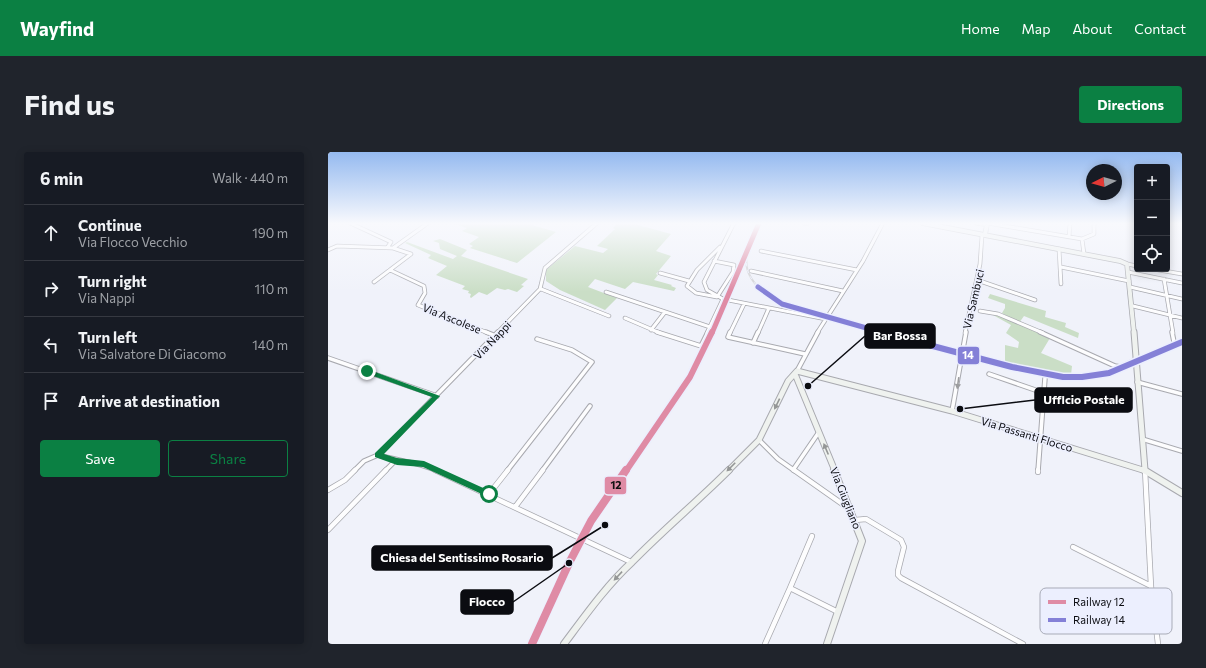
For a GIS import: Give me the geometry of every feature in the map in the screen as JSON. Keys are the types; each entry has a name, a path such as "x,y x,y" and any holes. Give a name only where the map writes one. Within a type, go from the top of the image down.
{"street":[{"path":"328,250 337,246 393,248 411,254 374,282"},
{"path":"571,246 542,272 543,286 541,289 609,316"},
{"path":"717,298 710,294 704,282 722,246"},
{"path":"722,246 708,257 689,281 687,286 691,290 744,304 826,319"},
{"path":"564,644 603,592 631,562 695,504 759,440 788,381 796,374 805,354 870,246"},
{"name":"Via Sambuci","path":"952,411 964,338 980,264 982,246"},
{"path":"1043,246 1120,260 1127,264 1134,265"},
{"path":"1083,246 1084,254"},
{"path":"1060,249 1062,284"},
{"path":"761,251 857,270"},
{"path":"714,261 734,265 731,276 717,298"},
{"path":"1073,547 1151,586 1145,470 1137,382 1133,306 1127,264"},
{"path":"1061,267 1129,281"},
{"name":"Via Ascolese","path":"390,270 424,286 425,293 418,305 496,336"},
{"path":"751,271 843,291"},
{"path":"1128,272 1182,283"},
{"path":"1170,272 1182,274"},
{"path":"660,273 689,281"},
{"path":"1164,279 1174,342"},
{"path":"977,280 1035,300"},
{"path":"1130,287 1182,299"},
{"name":"Via Nappi","path":"328,490 345,480 364,461 378,455 541,289"},
{"path":"606,292 710,327"},
{"path":"625,318 650,330 701,346 723,299"},
{"path":"744,304 728,337 805,354"},
{"path":"1133,306 1182,318"},
{"path":"753,343 769,308"},
{"path":"980,311 998,314 1074,346 1115,366 1120,367 1136,360"},
{"path":"650,330 666,312"},
{"path":"489,494 592,362 592,360 572,350 538,338"},
{"path":"328,358 437,396"},
{"name":"Via Passanti Flocco","path":"796,374 952,411 1041,437 1145,470 1182,493"},
{"name":"Via Giugliano","path":"796,374 852,511 861,537 860,550 827,644"},
{"path":"989,374 1044,392"},
{"path":"1038,472 1045,378"},
{"path":"1137,382 1182,394"},
{"path":"515,507 590,406"},
{"path":"793,470 819,432"},
{"path":"1142,439 1182,451"},
{"path":"759,440 778,459 852,511"},
{"path":"378,455 395,461 424,464 631,562"},
{"path":"328,530 395,461"},
{"path":"855,520 866,519 890,532 901,540 904,547 898,571 898,575 901,578 1023,644"},
{"path":"765,644 812,536"},
{"path":"790,588 838,612"},
{"path":"1157,634 1158,644"}],"green space":[{"path":"411,246 418,246 453,259 457,256 440,249 439,246 457,246 467,250 461,256 528,279 521,285 524,286 517,292 497,288 487,295 479,292 471,298 471,294 468,293 469,291 462,289 465,286 436,275 447,266 428,258 431,255"},
{"path":"473,246 538,246 517,263 470,248"},
{"path":"575,246 603,253 608,249 597,246 660,246 656,251 671,256 656,274 658,275 654,280 672,285 671,286 676,288 674,291 633,282 625,289 595,279 588,287 617,298 605,310 560,290 546,281 546,270"},
{"path":"990,294 1046,311 1045,317 1066,323 1065,327 1079,333 1078,338 1024,316 1019,323 1050,338 1041,353 1072,366 1071,375 1038,372 1005,363 1005,345 1018,348 1019,342 1006,333 1011,325 993,315 1007,316 1002,313 1005,308 1005,304 988,298"}],"railway":[{"path":"748,249 746,260 747,270 758,287"}],"rail line":[{"name":"12","path":"532,644 569,563 591,521 690,377 706,347 749,246"},
{"name":"14","path":"758,287 782,304 802,311 1012,367 1063,377 1082,377 1109,373 1182,342"}],"place":[{"name":"Bar Bossa","path":"808,386"},
{"name":"Ufficio Postale","path":"960,409"},
{"name":"Chiesa del Sentissimo Rosario","path":"605,525"},
{"name":"Flocco","path":"569,563"}],"route":[{"path":"367,371 437,396 378,455 397,462 424,464 489,494"}]}
